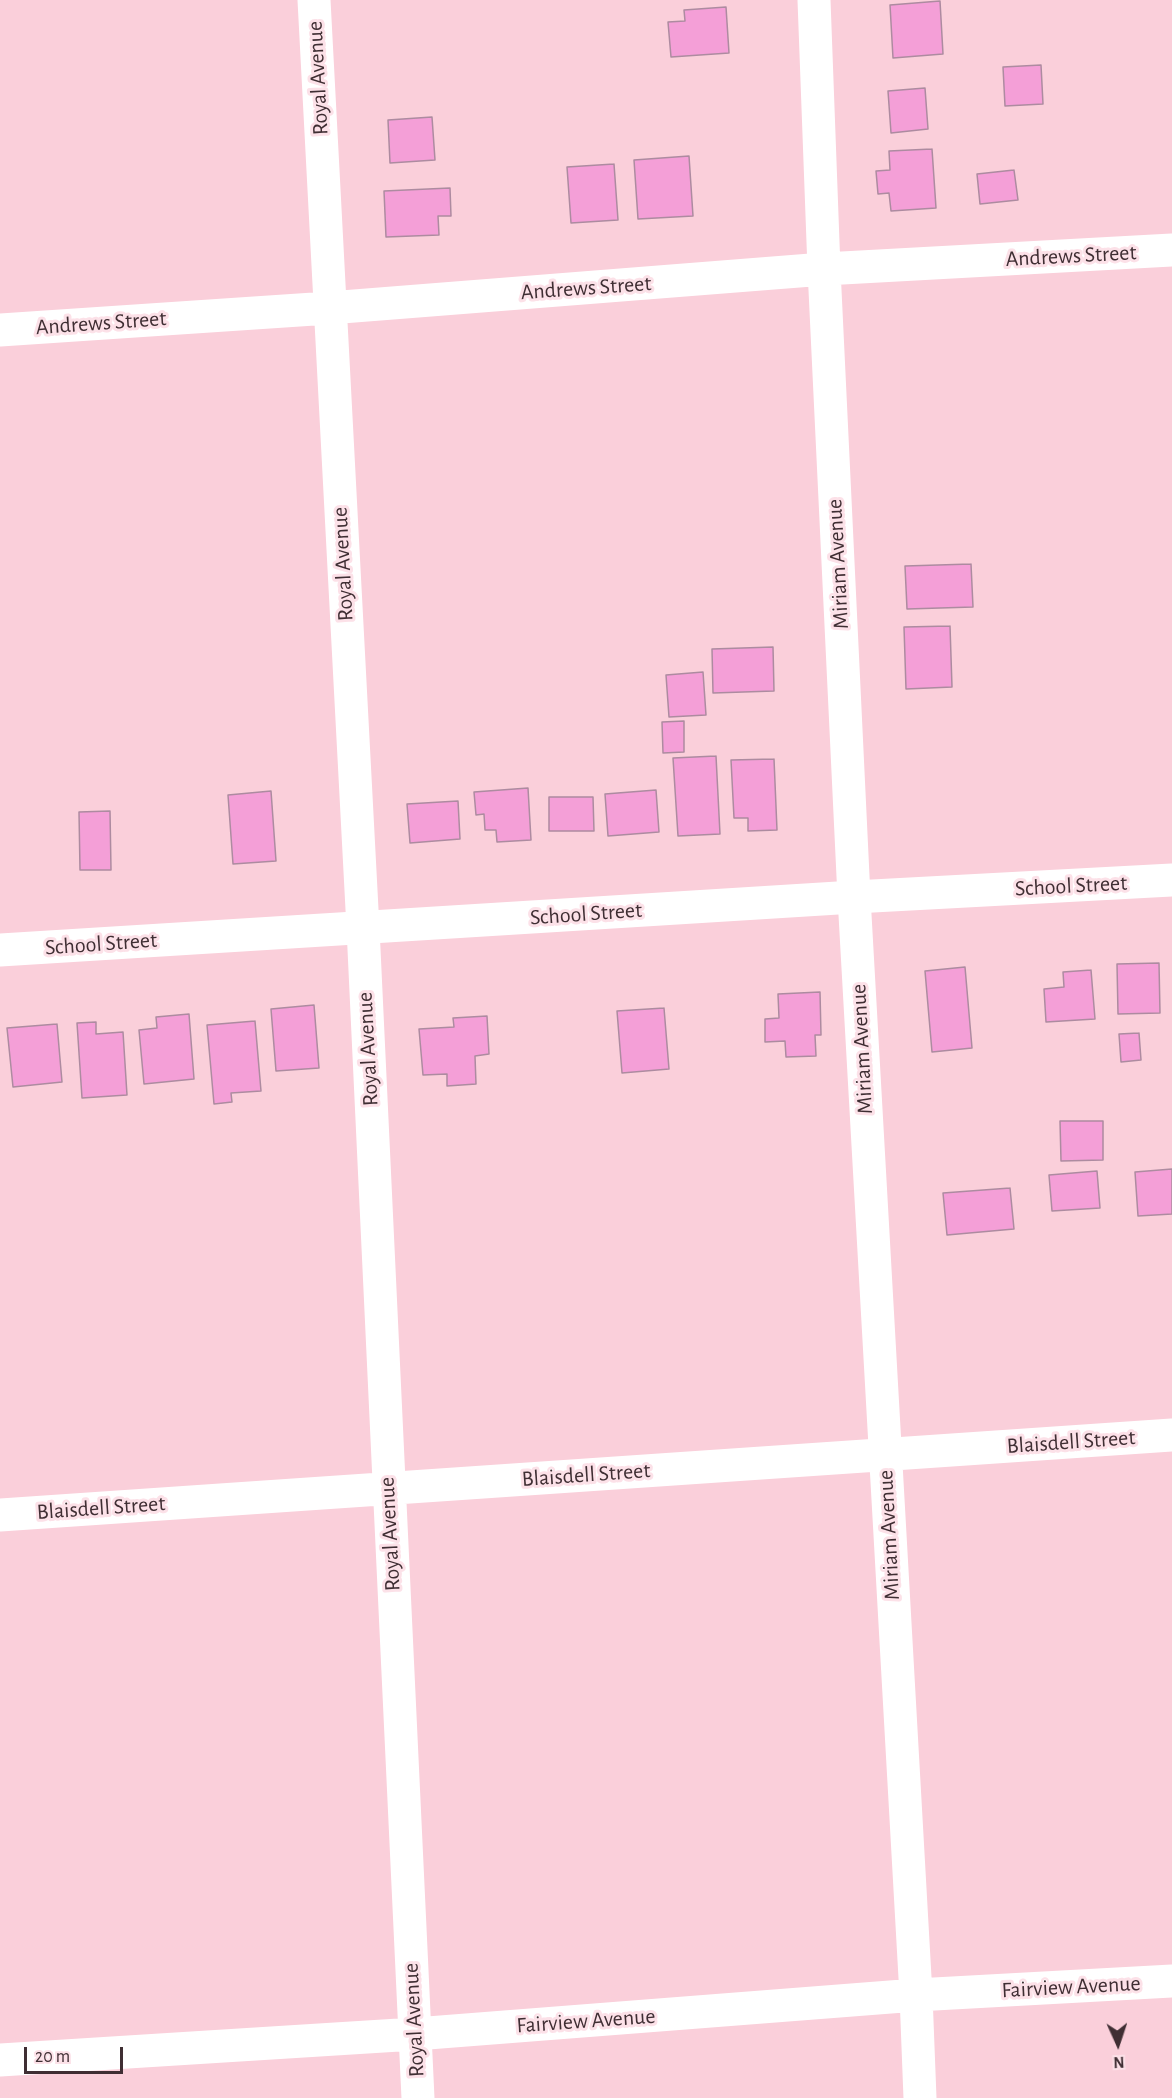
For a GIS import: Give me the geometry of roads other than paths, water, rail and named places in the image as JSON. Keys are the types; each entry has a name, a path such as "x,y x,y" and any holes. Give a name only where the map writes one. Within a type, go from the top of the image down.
{"street":[{"name":"Royal Avenue","path":"314,0 363,928 418,2098"},
{"name":"Miriam Avenue","path":"814,0 824,269 854,897 920,2098"},
{"name":"Andrews Street","path":"0,330 329,308 824,269 1172,250"},
{"name":"School Street","path":"0,950 854,897 1172,880"},
{"name":"Blaisdell Street","path":"0,1515 1172,1435"},
{"name":"Fairview Avenue","path":"0,2060 415,2034 916,1995 1172,1981"}]}
